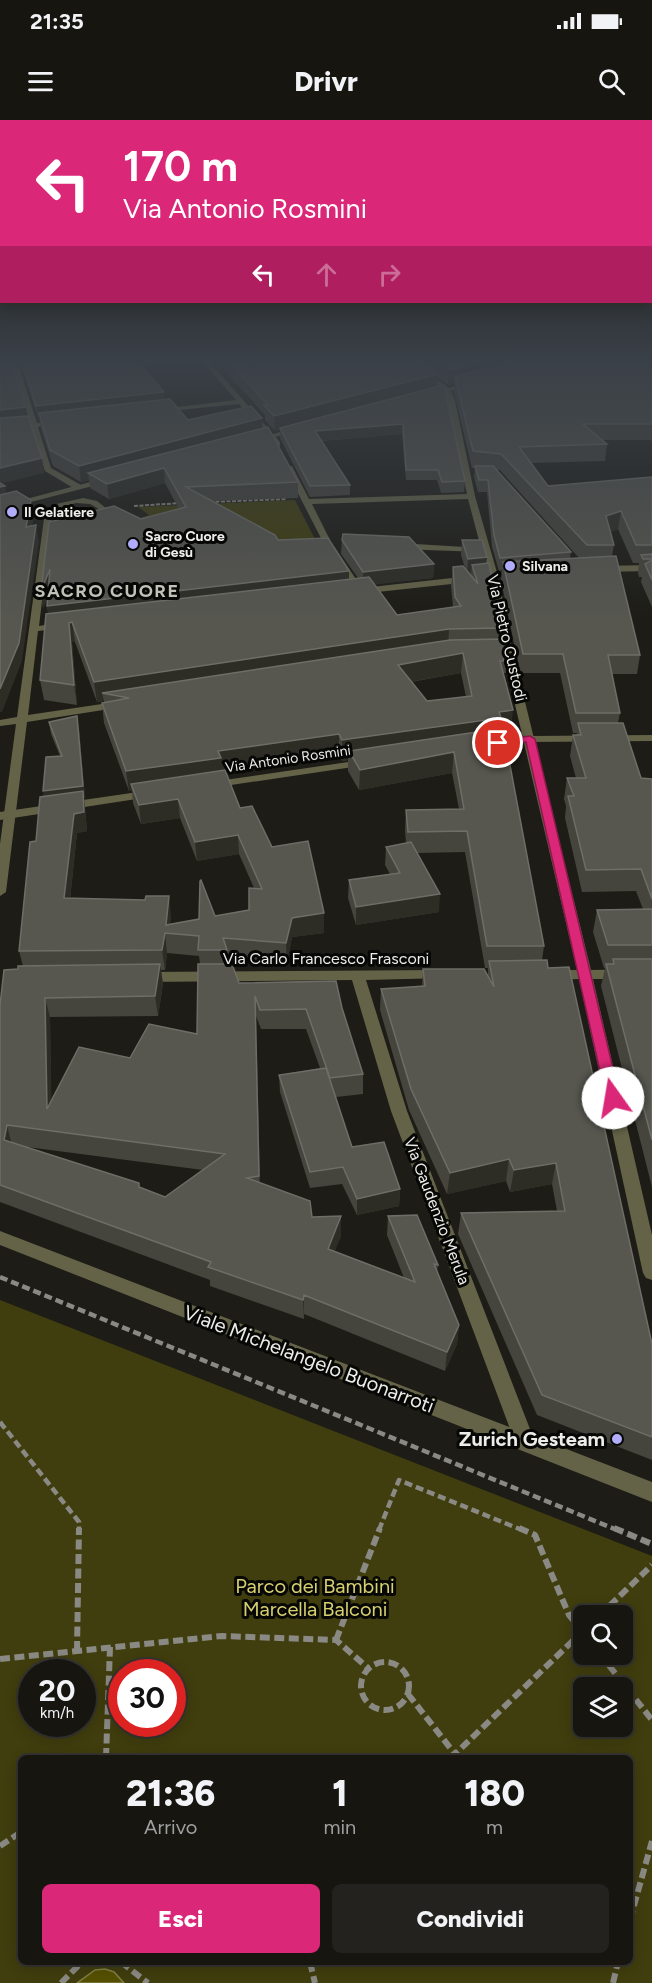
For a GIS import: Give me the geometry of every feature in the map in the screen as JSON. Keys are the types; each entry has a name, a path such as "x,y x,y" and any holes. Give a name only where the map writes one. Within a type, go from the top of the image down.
{"street":[{"path":"41,447 48,469 78,487"},
{"path":"278,447 327,542 359,591"},
{"name":"Via Pietro Custodi","path":"464,447 471,472 471,496 486,550 485,577 504,653 530,739 652,1273"},
{"path":"0,508 116,477"},
{"path":"307,502 471,496"},
{"path":"0,892 5,815 23,720 52,517 55,507 67,502 92,501 103,508 98,514 86,518 70,519 52,517 24,502"},
{"path":"327,542 338,543"},
{"path":"384,545 486,550"},
{"path":"593,568 652,568"},
{"path":"347,592 504,575"},
{"path":"35,629 69,625"},
{"path":"0,723 129,703"},
{"path":"475,747 530,739 652,738"},
{"name":"Via Antonio Rosmini","path":"196,787 382,760"},
{"path":"5,815 161,792"},
{"path":"533,975 652,974"},
{"name":"Via Carlo Francesco Frasconi","path":"131,977 452,975"},
{"name":"Via Gaudenzio Merula","path":"358,976 399,1111 525,1442"},
{"name":"Viale Michelangelo Buonarroti","path":"0,1238 652,1492"}],"path":[{"path":"201,502 297,498"},
{"path":"134,506 189,503"},
{"path":"0,1277 652,1544"},
{"path":"0,1422 79,1522 77,1651"},
{"path":"336,1640 399,1480 535,1535 573,1620"},
{"path":"610,1605 652,1564"},
{"path":"0,1659 222,1636 336,1640 368,1668"},
{"path":"454,1755 573,1642"},
{"path":"106,1755 110,1647"},
{"path":"408,1694 399,1706 384,1711 377,1709 362,1692 364,1675 368,1668 382,1661 397,1665 407,1678 408,1694 452,1755"},
{"path":"609,1665 652,1720"},
{"path":"0,1846 18,1834"},
{"path":"633,1909 652,1841"},
{"path":"61,1983 79,1965"},
{"path":"125,1965 148,1983"},
{"path":"311,1965 315,1983"},
{"path":"613,1983 617,1965"}],"green space":[{"path":"295,500 320,549 135,520 149,515 138,507"},
{"name":"Parco dei Bambini Marcella Balconi","path":"0,1300 652,1556 652,1983 0,1983"}],"shaded area":[{"path":"105,1969 114,1972 124,1983 77,1983 95,1970"}],"building":[{"path":"0,447 38,447 42,458 0,468"},
{"path":"49,447 152,447 79,466 50,450"},
{"path":"190,447 279,447 298,482 186,487 275,535 278,540 328,538 349,571 47,606 50,569 41,591 49,522 114,506 141,519 186,507 164,468 107,484 88,473"},
{"path":"290,447 325,447 350,485 310,486"},
{"path":"404,447 458,447 465,481 442,482 438,470 406,470"},
{"path":"472,447 521,447 548,486 652,477 652,545 636,545 621,511 606,516 614,545 587,545 501,454 473,451"},
{"path":"475,466 493,466 571,552 500,558 494,535 488,480 479,480"},
{"path":"16,491 31,500 26,527 36,525 19,643 0,689 0,495"},
{"path":"343,534 409,537 434,564 363,572 342,540"},
{"path":"462,540 482,540 487,557 468,559"},
{"path":"652,554 652,559 643,559 641,555"},
{"path":"616,556 640,655 608,655 620,713 576,713 563,654 523,654 503,562"},
{"path":"652,560 652,580 645,564"},
{"path":"489,563 501,628 449,629 94,682 72,622 69,623 74,685 40,680 46,614 369,577 397,615 461,606 455,597 453,567 463,566 478,584 472,565"},
{"path":"504,639 508,654 503,654 504,661 500,661 513,710 499,712 501,718 342,740 339,734 218,751 221,758 126,771 102,703 129,698 102,693 450,640","holes":["463,653 472,696 427,701 398,665"]},
{"path":"77,716 83,786 43,791 46,757 62,756 49,722"},
{"path":"578,723 623,723 641,778 652,779 652,899 641,869 586,870 568,796 574,796 567,778 586,778 573,735 581,735"},
{"path":"503,728 544,946 487,946 467,831 408,832 406,810 464,809 454,752 360,770 349,751"},
{"path":"225,770 240,808 252,806 272,847 308,841 324,913 292,918 286,943 223,938 227,950 198,950 199,936 165,933 162,950 19,951 30,842 36,841 40,797 83,791 84,812 74,814 64,898 145,900 146,896 169,896 166,925 199,919 201,880 215,916 249,910 249,888 262,889 238,835 195,842 178,799 139,805 131,784"},
{"path":"411,842 440,894 356,907 349,880 400,873 386,847"},
{"path":"652,909 652,945 608,945 597,910"},
{"path":"613,959 652,959 652,1140 606,964 614,964"},
{"path":"547,960 548,968 569,967 652,1344 652,1437 542,1395 461,1213 565,1211 556,1163 514,1170 509,1159 450,1173 411,1089 381,989 425,986 423,969 484,969 494,987 489,961"},
{"path":"160,964 155,996 45,998 47,1109 79,1047 130,1058 149,1024 197,1034 198,964 232,964 239,983 336,981 363,1074 330,1078 306,1009 260,1010 255,996 259,1176 247,1178 310,1201 312,1217 341,1216 328,1249 415,1282 388,1216 417,1215 459,1325 447,1352 304,1295 303,1300 208,1267 211,1262 0,1185 0,1005 4,970 18,969 18,966","holes":["7,1125 225,1154 165,1197 139,1187 139,1183 4,1140"]},
{"path":"326,1068 352,1147 384,1142 400,1189 357,1199 343,1167 310,1172 279,1075"}],"place":[{"name":"Il Gelatiere","path":"12,512"},
{"name":"Sacro Cuore di Gesù","path":"133,544"},
{"name":"Silvana","path":"510,566"},
{"name":"Zurich Gesteam","path":"617,1439"}],"district":[{"name":"SACRO CUORE","path":"107,591"}],"route":[{"path":"498,743 530,739 613,1098"}]}
